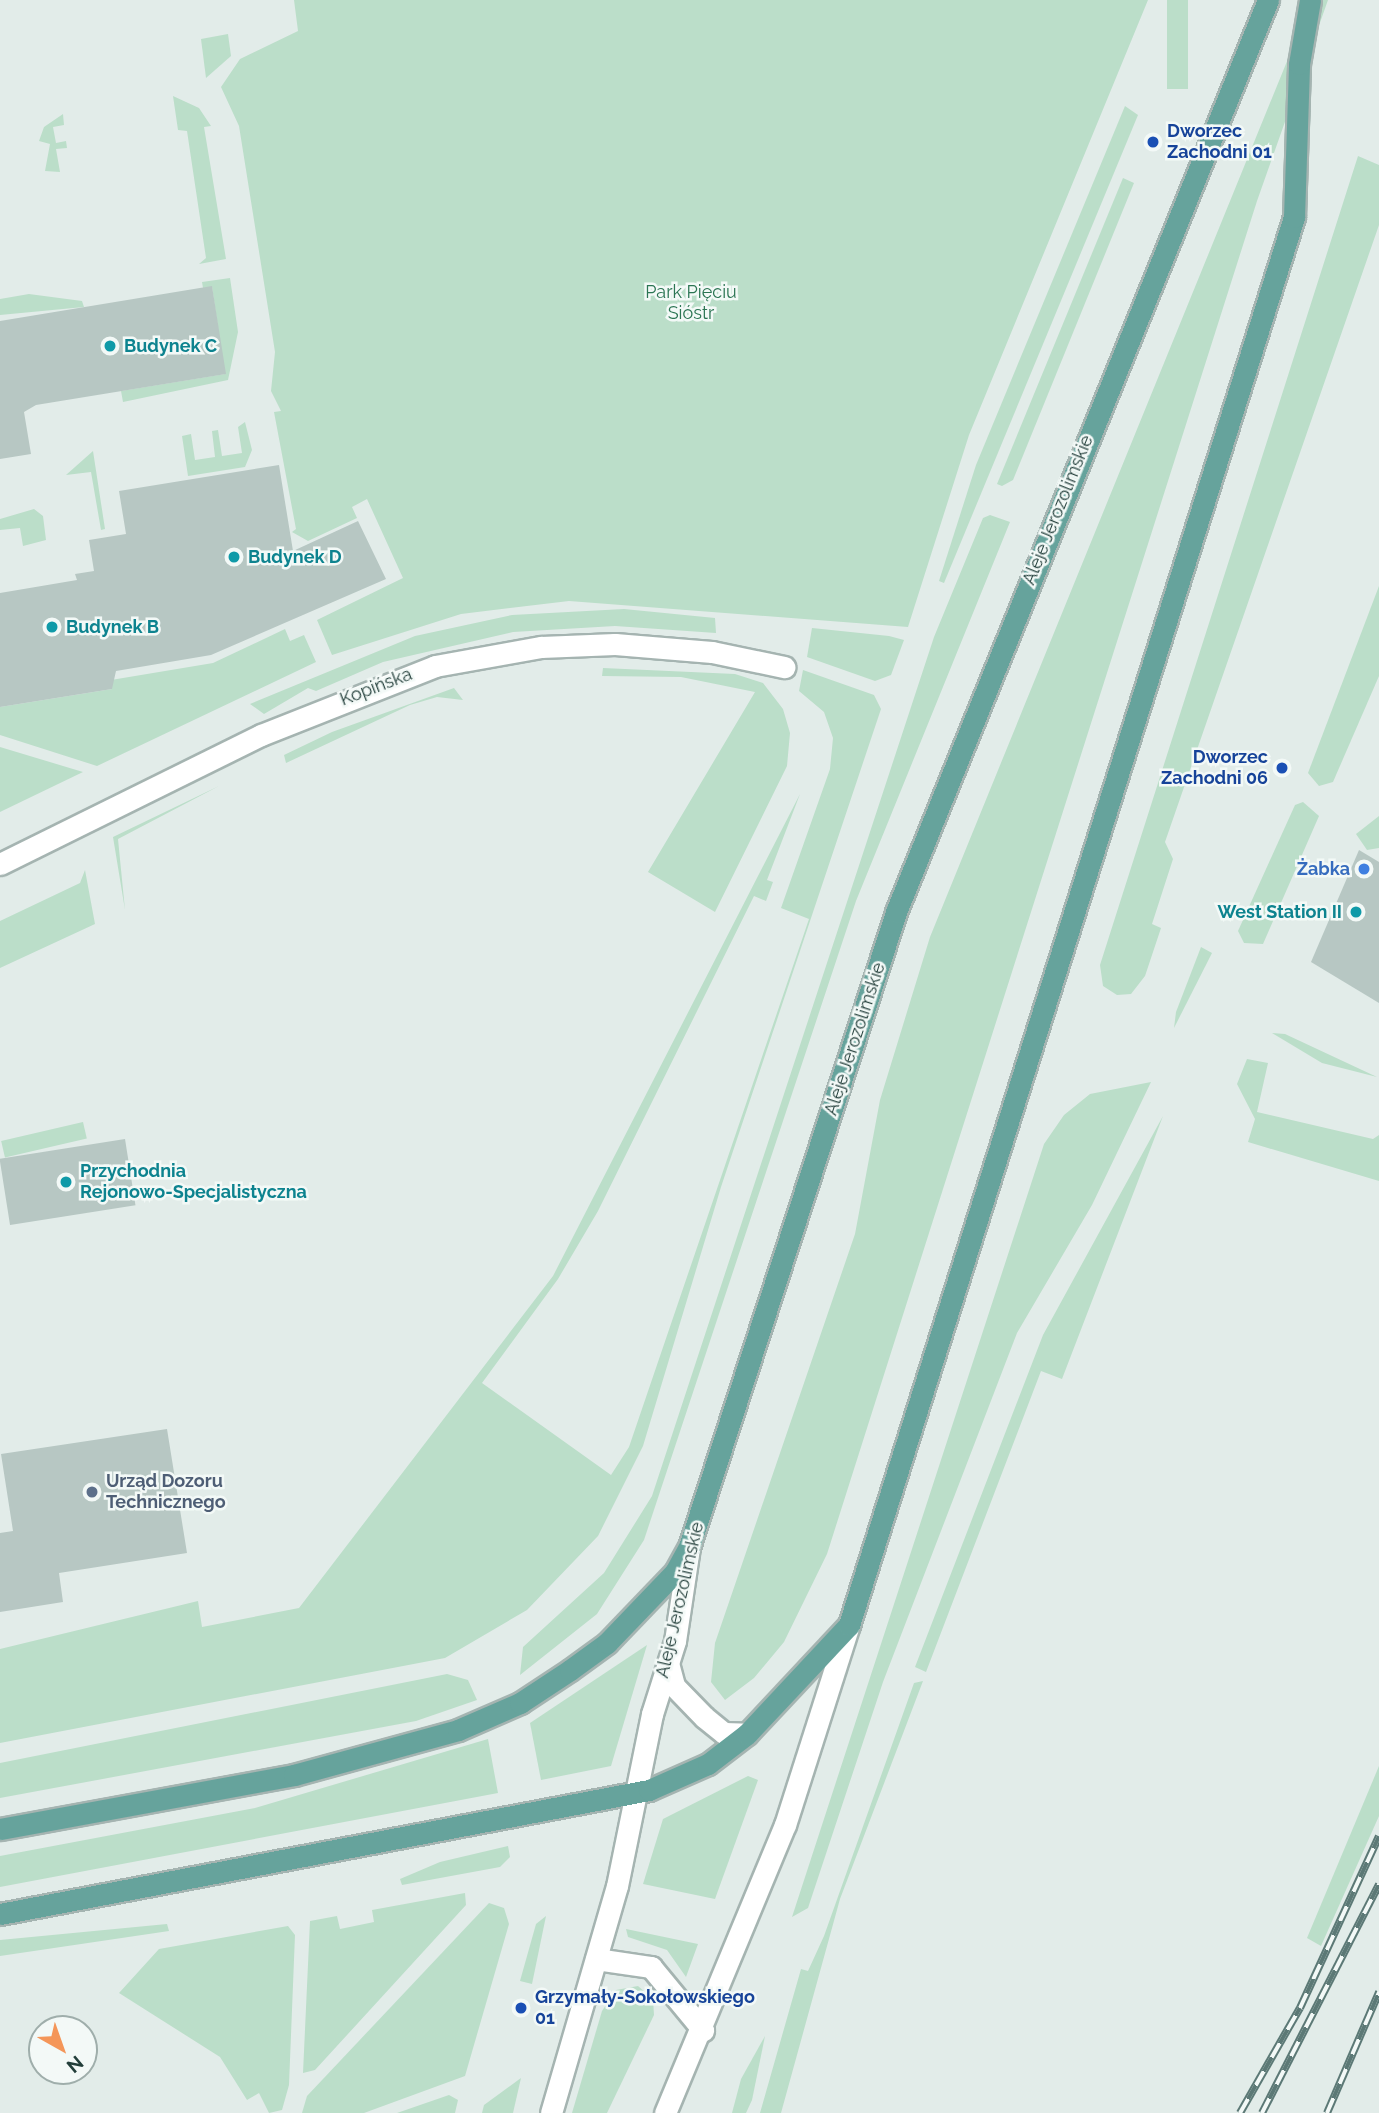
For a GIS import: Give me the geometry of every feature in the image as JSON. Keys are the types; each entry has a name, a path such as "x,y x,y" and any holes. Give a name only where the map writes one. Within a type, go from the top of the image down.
{"main road":[{"name":"Aleje Jerozolimskie","path":"551,2113 596,1959 638,1793 690,1547 896,912 1268,0"},
{"path":"665,2113 703,2030 785,1825 1294,216 1299,64 1310,0"},
{"name":"Kopińska","path":"0,864 261,735 435,666 541,647 615,644 712,652 784,667"},
{"path":"0,1829 307,1773 500,1713 607,1643 675,1573 690,1547"},
{"path":"0,1914 638,1793 708,1765 747,1734 849,1625"},
{"path":"668,1661 674,1686 704,1717 724,1733 747,1734"},
{"path":"596,1959 651,1967 703,2030"}],"green space":[{"name":"Park Pięciu Sióstr","path":"294,0 1148,0 969,435 908,627 569,601 461,614 332,655 317,620 403,578 367,499 352,507 357,518 308,541 292,532 296,529 274,412 281,411 271,391 275,352 239,126 221,87 240,59 298,31"},
{"path":"1167,0 1188,0 1188,89 1167,89"},
{"path":"1312,0 1328,0 1257,201 827,1554 784,1642 754,1678 725,1700 711,1682 715,1643 855,1234 880,1100 930,937"},
{"path":"228,34 231,56 206,78 201,39"},
{"path":"173,96 199,108 211,126 204,127 226,259 199,264 206,258 187,131 178,130"},
{"path":"1125,106 1138,115 944,583 939,581 976,465"},
{"path":"63,114 64,125 53,127 56,143 66,141 67,148 56,149 60,172 45,171 50,144 39,141 44,127"},
{"path":"1358,156 1379,165 1379,225 1165,842 1173,859 1152,924 1161,928 1145,976 1131,994 1117,995 1103,986 1100,965"},
{"path":"1123,178 1134,183 1013,480 1002,486 997,484"},
{"path":"230,278 238,332 228,380 123,402 121,391 225,374 212,287 203,288 202,282"},
{"path":"29,294 82,301 84,307 0,315 0,299"},
{"path":"245,422 252,450 245,467 188,476 182,436 191,434 195,460 215,457 212,431 218,430 222,456 242,453 238,427"},
{"path":"93,451 105,529 101,530 91,472 66,475"},
{"path":"34,509 43,516 46,540 23,546 20,528 0,530 0,519"},
{"path":"990,515 1010,522 856,901 644,1540 597,1614 520,1675 523,1647 604,1573 652,1496 934,637 983,518"},
{"path":"1379,586 1379,676 1333,782 1319,786 1308,773"},
{"path":"624,609 715,618 716,633 615,626 513,632 383,662 316,691 308,688 264,714 250,704 415,636 512,615"},
{"path":"812,628 904,640 891,675 875,681 807,657"},
{"path":"285,629 290,641 304,635 316,662 97,766 0,735 0,707 112,689 111,680 213,663"},
{"path":"603,668 735,674 763,683 783,709 790,733 787,766 715,912 648,872 755,692 681,677 602,676"},
{"path":"803,670 874,695 881,709 721,1187 643,1446 598,1536 527,1610 445,1658 0,1743 0,1649 198,1601 202,1627 299,1608 553,1276 800,794 767,880 773,882 766,901 754,896 598,1211 558,1279 482,1383 611,1475 629,1447 809,919 781,908 830,769 833,738 824,712 799,691"},
{"path":"454,688 463,700 437,697 410,705 286,763 284,755 332,732"},
{"path":"0,747 83,772 0,812"},
{"path":"219,786 118,839 125,910 113,837"},
{"path":"1303,802 1319,816 1263,944 1244,943 1238,931 1295,805"},
{"path":"1379,816 1379,848 1367,850 1356,834"},
{"path":"85,870 95,924 0,968 0,921 80,883"},
{"path":"1201,947 1212,953 1174,1028 1176,1012"},
{"path":"1272,1033 1285,1034 1377,1077 1322,1063"},
{"path":"1247,1059 1268,1063 1257,1112 1373,1139 1379,1135 1379,1181 1248,1142 1255,1119 1237,1084"},
{"path":"1151,1082 1092,1205 1017,1333 883,1682 808,1908 792,1917 1044,1144 1064,1115 1090,1094"},
{"path":"1163,1116 1062,1379 1041,1371 926,1672 915,1667 1043,1335"},
{"path":"83,1122 87,1139 5,1157 1,1141"},
{"path":"647,1645 611,1766 541,1780 530,1723"},
{"path":"447,1674 468,1680 477,1700 416,1721 0,1798 0,1763"},
{"path":"923,1681 840,1899 781,2113 760,2113 801,1969 808,1971 824,1936 914,1683"},
{"path":"488,1739 498,1793 0,1887 0,1856 255,1808"},
{"path":"1379,1766 1379,1816 1321,1946 1307,1938"},
{"path":"748,1776 758,1780 715,1899 643,1884 663,1819"},
{"path":"508,1846 510,1857 500,1867 402,1885 400,1879 440,1862"},
{"path":"465,1893 466,1905 315,2070 303,2073 310,1921 337,1916 340,1929 374,1922 372,1910"},
{"path":"489,1903 504,1908 509,1924 465,2076 364,2113 302,2113 307,2096"},
{"path":"546,1916 532,1984 520,1981 536,1924"},
{"path":"167,1924 169,1931 0,1956 0,1940"},
{"path":"288,1926 295,1935 289,2085 282,2110 269,2113 259,2093 247,2100 220,2057 119,1993 159,1949"},
{"path":"626,1929 698,1944 686,1977 667,1950 628,1937"},
{"path":"638,1986 653,1999 654,2015 607,2113 572,2113 602,2011 616,1990"},
{"path":"765,2036 752,2100 746,2113 732,2113 741,2079"},
{"path":"521,2078 513,2113 482,2113 484,2105"},
{"path":"449,2095 458,2100 455,2113 397,2113"}],"building":[{"name":"Budynek C","path":"212,286 226,374 36,405 24,412 31,454 0,459 0,321"},
{"name":"Budynek D","path":"279,465 293,551 358,521 386,579 211,655 116,671 112,689 0,707 0,593 77,580 75,574 94,571 89,540 126,534 119,491"},
{"name":"West Station II","path":"1359,850 1379,862 1379,1003 1311,962"},
{"name":"Przychodnia Rejonowo-Specjalistyczna","path":"125,1139 135,1205 10,1225 0,1159"},
{"name":"Urząd Dozoru Technicznego","path":"167,1429 187,1553 59,1573 63,1602 0,1612 0,1533 13,1531 1,1454"}],"railway":[{"path":"1240,2113 1300,2008 1379,1836"},
{"path":"1262,2113 1379,1884"},
{"path":"1327,2113 1379,1992"}],"place":[{"name":"Dworzec Zachodni 01","path":"1153,142"},
{"name":"Budynek C","path":"110,346"},
{"name":"Budynek D","path":"234,557"},
{"name":"Budynek B","path":"52,627"},
{"name":"Dworzec Zachodni 06","path":"1282,768"},
{"name":"Żabka","path":"1364,869"},
{"name":"West Station II","path":"1356,912"},
{"name":"Przychodnia Rejonowo-Specjalistyczna","path":"66,1182"},
{"name":"Urząd Dozoru Technicznego","path":"92,1492"},
{"name":"Grzymały-Sokołowskiego 01","path":"521,2008"}]}
